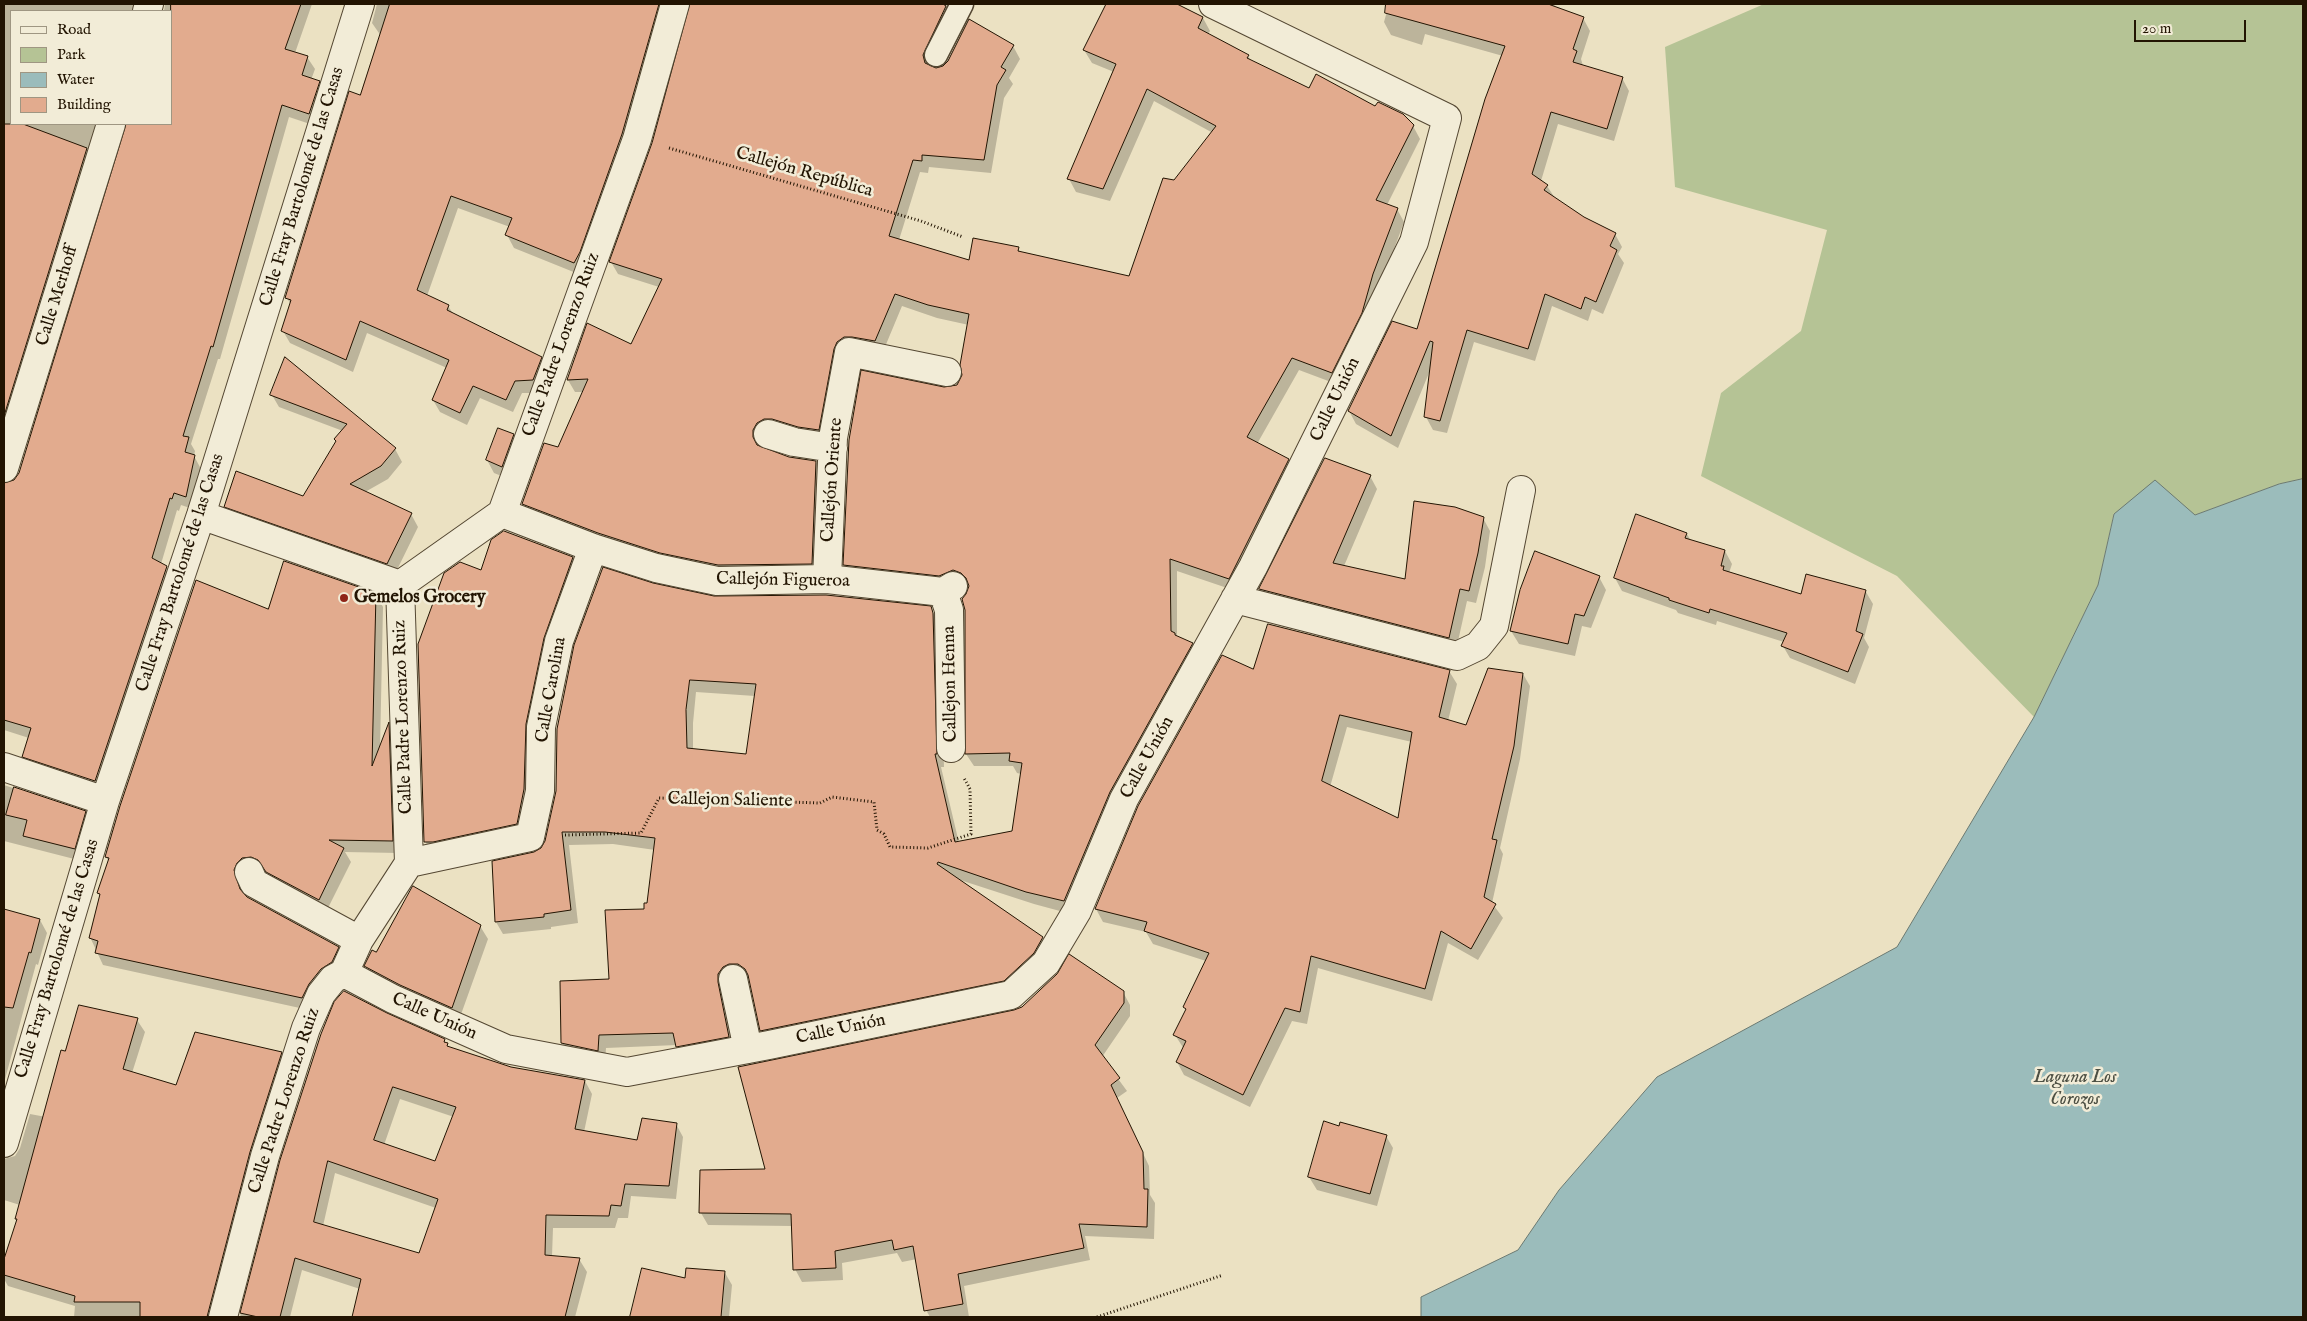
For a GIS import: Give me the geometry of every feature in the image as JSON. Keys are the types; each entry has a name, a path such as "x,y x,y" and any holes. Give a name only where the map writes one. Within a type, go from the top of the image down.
{"street":[{"name":"Calle Fray Bartolomé de las Casas","path":"4,1142 105,801 201,515 360,4"},
{"name":"Calle Padre Lorenzo Ruiz","path":"502,513 637,139 676,4"},
{"name":"Calle Unión","path":"344,973 393,999 506,1049 627,1072 1012,995 1046,963 1077,911 1124,799 1253,567 1414,242 1447,118 1213,4"},
{"name":"Calle Merhoff","path":"4,468 112,125"},
{"name":"Callejón Oriente","path":"827,579 833,438 849,352 947,372"},
{"path":"768,434 794,442 833,448"},
{"path":"1234,599 1457,656 1478,646 1494,626 1521,490"},
{"path":"201,515 400,585 502,513"},
{"name":"Callejón Figueroa","path":"502,513 593,548 656,568 718,581 827,579 948,589"},
{"name":"Calle Carolina","path":"530,837 540,791 541,727 559,641 593,548"},
{"name":"Calle Padre Lorenzo Ruiz","path":"223,1317 264,1156 306,1028 321,994 332,979 344,973 359,940 409,862 400,585"},
{"name":"Callejon Henna","path":"948,589 951,748"},
{"path":"4,767 105,801"},
{"path":"409,862 530,837"},
{"path":"249,872 254,883 359,940"},
{"path":"733,979 748,1049"}],"lane":[{"path":"936,55 962,4"}],"path":[{"name":"Callejón República","path":"637,139 921,221 963,237"},
{"name":"Callejon Henna","path":"832,797 874,802 877,830 884,834 890,847 928,848 971,834 970,789 951,748"},
{"name":"Callejon Saliente","path":"530,837 641,833 659,798 820,803 832,797"},
{"path":"1097,1317 1223,1275"}],"green space":[{"path":"1764,4 2303,4 2303,479 2279,484 2195,515 2114,513 2098,585 2034,717 1897,576 1701,476 1721,393 1801,331 1827,230 1675,187 1665,47"}],"water":[{"name":"Laguna Los Corozos","path":"2303,479 2303,1317 1421,1317 1421,1297 1518,1250 1559,1190 1657,1077 1897,947 2034,717 2098,585 2114,514 2155,480 2195,515 2279,484"}],"building":[{"path":"171,4 301,4 285,49 308,56 302,75 320,81 309,114 282,105 213,347 211,346 183,436 189,437 185,452 195,455 186,497 174,493 172,499 170,498 152,558 167,566 95,781 22,757 31,728 4,720 4,483 14,480 19,473 126,125 172,125"},
{"path":"390,4 659,4 622,134 580,252 574,263 505,235 512,218 451,196 417,290 449,305 447,310 542,357 533,380 515,381 506,400 473,386 460,413 432,400 449,360 360,321 346,360 281,331 291,300 285,298 349,91 360,95"},
{"path":"690,4 943,4 946,6 923,55 925,63 936,68 943,66 948,61 969,19 1014,45 1001,67 1006,70 997,85 984,160 922,155 922,161 913,160 889,236 969,260 973,238 1019,247 1018,251 1129,276 1163,178 1174,180 1216,126 1147,89 1103,189 1067,179 1116,64 1083,50 1106,4 1177,4 1203,17 1198,28 1249,55 1247,58 1309,88 1316,74 1375,106 1378,102 1403,114 1414,125 1376,200 1398,208 1373,274 1362,313 1332,373 1292,358 1247,437 1289,459 1229,579 1170,559 1171,631 1175,635 1193,643 1110,792 1064,901 1026,892 938,862 937,864 1043,937 1034,953 1004,981 760,1031 748,975 745,969 738,964 729,964 723,967 718,974 718,982 729,1037 676,1047 673,1033 599,1035 598,1051 561,1043 560,981 609,979 605,910 644,909 644,903 647,903 655,838 605,832 562,832 571,910 544,914 544,917 495,922 492,861 534,852 541,848 545,841 556,791 557,729 574,645 603,567 653,583 714,596 826,595 931,606 933,613 937,754 935,754 955,842 1012,831 1022,763 1009,761 1010,753 965,754 965,610 962,599 969,586 966,578 961,573 953,570 939,576 843,565 849,440 861,370 944,387 957,385 962,375 960,365 969,314 928,305 895,294 875,341 844,337 837,342 834,349 819,430 798,427 772,419 764,419 757,423 753,430 753,437 757,445 789,457 816,461 812,564 718,565 660,553 598,533 522,504 544,443 558,447 588,379 567,380 587,323 631,344 662,279 609,262 652,143","holes":["690,680 756,684 746,754 687,748 686,710"]},
{"path":"1386,4 1548,4 1584,17 1573,49 1577,51 1573,62 1623,77 1607,129 1551,112 1532,174 1548,185 1544,190 1584,217 1616,233 1610,246 1617,250 1596,302 1585,297 1581,309 1545,294 1528,349 1467,330 1440,421 1424,417 1433,342 1430,341 1391,436 1348,411 1392,321 1417,329 1485,99 1505,46 1385,13"},
{"path":"4,124 10,124 26,125 87,148 4,416"},
{"path":"285,357 396,448 381,466 350,484 412,513 387,564 224,507 236,471 303,496 336,441 334,439 347,424 270,395"},
{"path":"498,428 514,434 502,467 486,460"},
{"path":"1325,458 1371,475 1333,563 1405,579 1414,501 1455,507 1484,517 1469,591 1460,589 1449,638 1259,589"},
{"path":"1636,514 1687,533 1685,538 1725,550 1721,566 1724,566 1723,570 1801,594 1806,574 1866,590 1856,631 1863,634 1848,672 1781,646 1787,633 1710,609 1709,613 1669,600 1669,598 1614,578"},
{"path":"504,531 573,557 544,638 526,724 524,789 517,824 433,842 424,842 418,644 444,573 460,562 481,570 491,540"},
{"path":"1535,551 1600,576 1584,616 1575,614 1568,644 1510,631 1520,590"},
{"path":"284,561 376,593 372,766 389,722 393,841 329,840 344,848 319,900 266,872 258,860 251,857 242,858 234,870 240,889 247,897 339,947 332,962 321,969 309,984 302,998 95,953 98,941 89,938 100,894 97,893 109,858 105,857 120,806 196,580 268,609"},
{"path":"1268,624 1450,670 1439,717 1466,725 1488,668 1523,673 1514,746 1492,839 1497,840 1484,897 1496,904 1471,949 1441,931 1425,989 1311,956 1300,1012 1285,1008 1243,1095 1176,1062 1186,1041 1173,1035 1186,1009 1183,1007 1209,953 1144,931 1147,922 1095,909 1138,806 1222,655 1253,669","holes":["1340,715 1412,732 1398,818 1322,781"]},
{"path":"14,787 86,811 75,849 23,836 27,820 6,815"},
{"path":"413,886 481,925 452,1008 400,985 364,966 372,950 376,952"},
{"path":"4,909 40,919 13,1008 4,1007"},
{"path":"1069,954 1124,991 1124,1003 1095,1045 1120,1078 1111,1085 1143,1152 1144,1189 1148,1189 1147,1227 1079,1224 1084,1248 958,1274 963,1304 924,1311 913,1246 894,1250 892,1240 835,1251 836,1268 793,1270 791,1214 699,1213 700,1170 765,1169 738,1067 1014,1010 1022,1007 1057,974"},
{"path":"344,991 445,1039 444,1042 448,1043 447,1046 511,1067 585,1080 575,1129 637,1140 642,1118 677,1123 669,1186 625,1184 621,1206 611,1205 609,1216 546,1215 545,1255 580,1258 565,1317 352,1317 361,1279 295,1258 280,1317 258,1317 240,1313 280,1160 321,1034 334,1002","holes":["393,1087 456,1107 435,1161 374,1140","328,1161 438,1199 419,1253 314,1222"]},
{"path":"79,1005 138,1018 123,1069 176,1085 195,1032 282,1052 250,1152 207,1317 140,1317 140,1302 74,1302 75,1296 4,1275 4,1259 17,1219 15,1219 61,1050 65,1051"},
{"path":"1324,1121 1339,1126 1340,1122 1387,1135 1370,1194 1308,1177"},
{"path":"642,1268 685,1278 686,1268 725,1271 721,1317 630,1317"}],"place":[{"name":"Gemelos Grocery","path":"344,598"}]}
